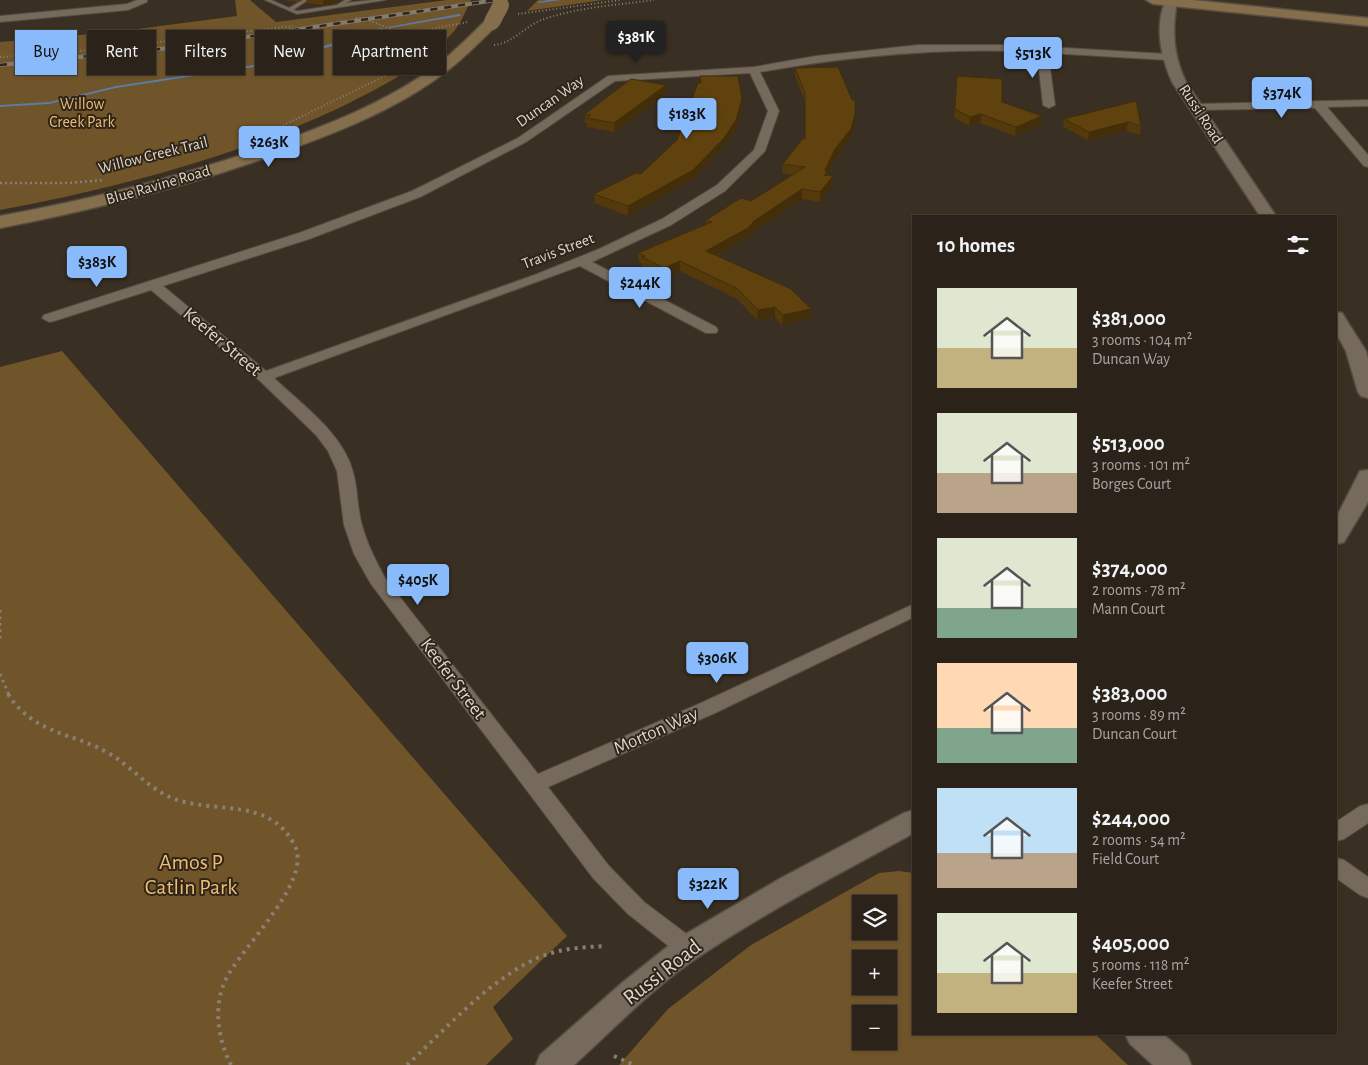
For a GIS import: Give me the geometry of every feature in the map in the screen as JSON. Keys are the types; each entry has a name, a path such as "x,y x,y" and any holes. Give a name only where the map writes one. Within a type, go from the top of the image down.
{"main road":[{"path":"1153,0 1368,22"},
{"name":"Blue Ravine Road","path":"0,222 140,191 227,165 311,136 407,90 441,68 473,42 505,7"}],"street":[{"path":"0,19 128,8 137,5 142,0"},
{"name":"Russi Road","path":"1171,2 1167,19 1167,57 1179,82 1267,215"},
{"name":"Duncan Way","path":"50,318 304,236 416,194 522,140 612,78 754,70 816,59 918,48 1042,50 1167,57"},
{"path":"1042,50 1049,105"},
{"name":"Travis Street","path":"264,377 582,262 645,233 700,204 722,188 757,153 767,138 773,119 773,105 768,89 754,70"},
{"path":"1196,107 1368,103"},
{"path":"1319,105 1368,163"},
{"path":"582,262 711,330"},
{"name":"Keefer Street","path":"154,285 264,377 322,432 336,451 345,470 353,525 363,554 377,580 601,872 636,908 688,948"},
{"path":"1337,319 1356,351 1368,392"},
{"path":"1337,535 1360,496 1368,476"},
{"name":"Morton Way","path":"533,785 726,700 912,611"},
{"path":"1337,832 1368,812"},
{"name":"Russi Road","path":"552,1065 634,991 688,948 792,886 912,823"},
{"path":"1337,867 1368,889"},
{"path":"1142,1035 1175,1065"}],"lane":[{"path":"267,0 297,13 383,0"},
{"path":"289,10 306,0"},
{"path":"338,6 349,0"}],"path":[{"path":"505,7 621,0"},
{"path":"473,42 504,44 533,23 553,16 654,0"},
{"path":"422,30 473,21"},
{"path":"372,22 391,30"},
{"path":"0,57 92,50 293,26"},
{"path":"275,129 387,75"},
{"name":"Willow Creek Trail","path":"0,183 68,183 108,179"},
{"path":"0,610 0,640"},
{"path":"0,674 8,696 23,715 42,729 68,738 92,743 172,798 252,813 284,828 293,841 298,856 298,871 278,907 248,945 225,981 218,1010 219,1038 231,1065"},
{"path":"407,1065 512,970 545,955 573,948 606,946"},
{"path":"614,1056 634,1065"}],"green space":[{"name":"Willow Creek Park","path":"235,0 250,0 276,22 447,0 471,0 462,19 446,40 446,30 333,30 333,75 401,75 339,108 257,142 173,170 87,192 0,210 0,42 15,41 15,75 77,75 77,35 87,34 87,75 156,75 156,30 129,30 237,16"},
{"path":"538,0 603,0 527,11"},
{"name":"Amos P Catlin Park","path":"62,351 567,936 493,1007 513,1039 486,1065 0,1065 0,367"},
{"path":"899,871 912,873 912,1035 1096,1035 1128,1065 619,1065 668,1009 751,945 879,873"}],"building":[{"path":"838,67 852,100 855,100 855,113 851,129 835,149 825,170 827,173 824,175 833,176 820,192 802,189 754,221 748,228 706,251 791,289 811,309 783,315 775,307 758,310 738,289 680,261 664,268 638,253 712,222 706,220 741,198 751,201 805,167 783,164 803,138 805,139 805,93 795,68"},
{"path":"700,76 738,76 742,99 736,120 724,138 693,170 628,206 594,194 636,173 641,174 677,140 698,83 701,83"},
{"path":"957,76 1002,79 1002,102 1042,116 1016,127 981,114 970,117 955,109"},
{"path":"631,79 666,85 614,123 587,118 591,115 585,114"},
{"path":"1136,101 1141,126 1128,122 1089,132 1064,119"}],"waterway":[{"path":"539,2 559,0"},
{"path":"390,27 459,15"},
{"path":"0,106 49,103 116,87 254,66 339,43 382,29"}],"railway":[{"path":"0,65 179,47 496,0"}]}
